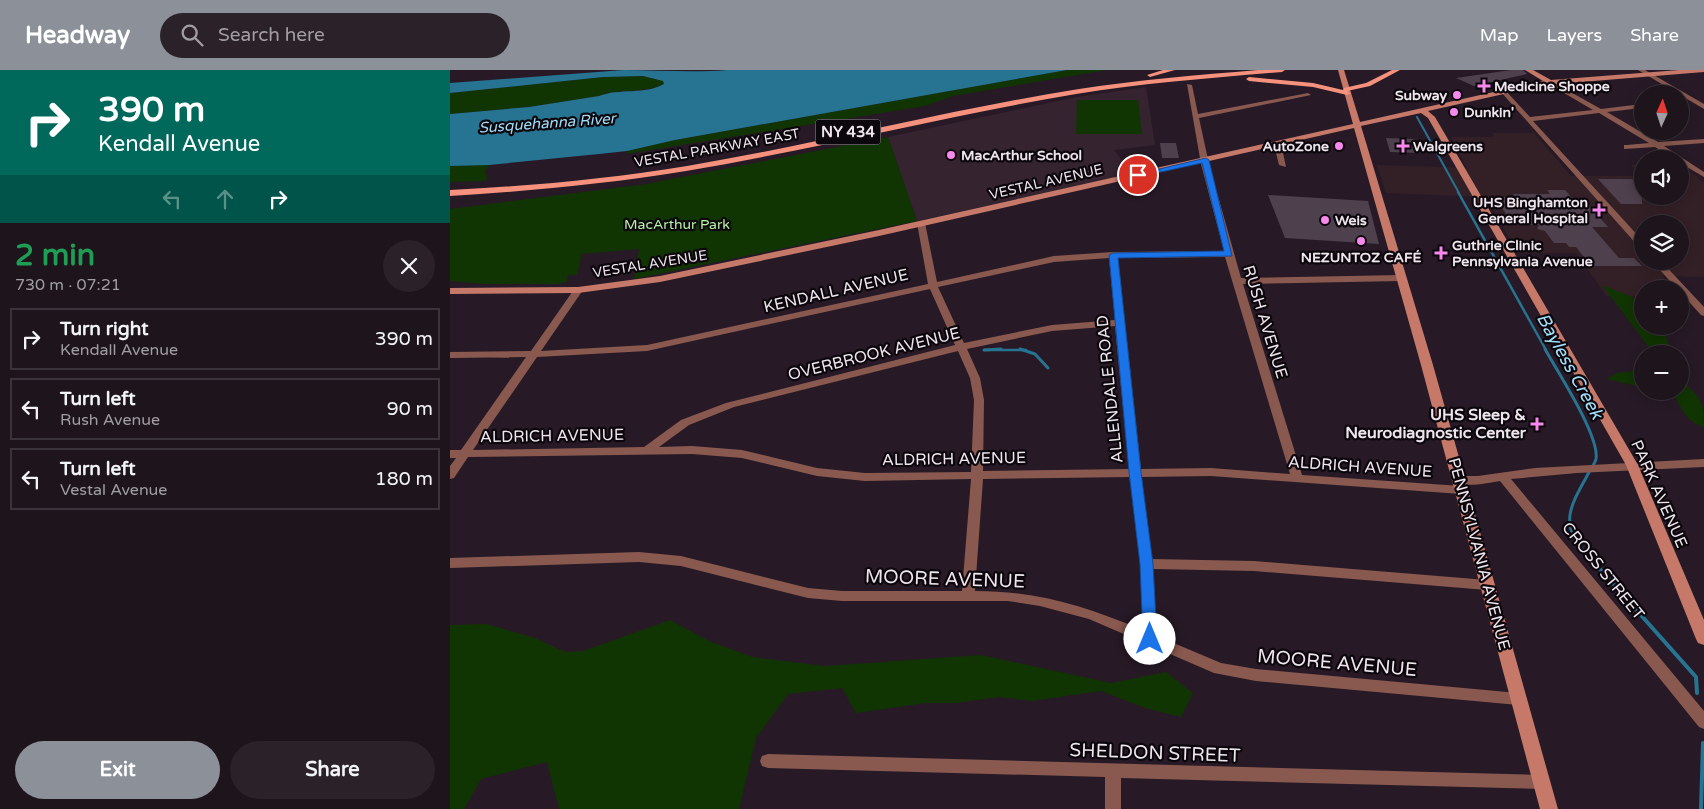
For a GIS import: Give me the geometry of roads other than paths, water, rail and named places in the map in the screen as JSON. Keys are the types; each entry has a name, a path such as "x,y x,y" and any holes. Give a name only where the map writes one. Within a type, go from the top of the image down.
{"main road":[{"path":"1088,87 1172,70"},
{"name":"VESTAL PARKWAY EAST","path":"450,188 522,185 635,172 1088,87 1246,70"},
{"name":"VESTAL PARKWAY EAST","path":"450,193 538,188 632,177 1078,92 1190,82 1282,70"},
{"path":"1190,82 1224,78 1292,83 1347,91 1368,84 1397,70"}],"street":[{"path":"1528,70 1658,144 1704,175"},
{"path":"1641,70 1704,107"},
{"name":"VESTAL AVENUE","path":"450,291 578,290 660,279 1206,160 1549,82 1704,70"},
{"name":"PENNSYLVANIA AVENUE","path":"1341,71 1460,485 1549,809"},
{"name":"RUSH AVENUE","path":"1190,82 1195,117 1229,254 1297,478"},
{"path":"1504,92 1634,236"},
{"path":"1195,117 1308,95"},
{"path":"1689,101 1693,100"},
{"path":"1529,119 1634,107"},
{"name":"PARK AVENUE","path":"1422,110 1431,117 1632,465 1704,639"},
{"path":"1627,147 1704,141"},
{"path":"1273,145 1278,148 1283,165"},
{"path":"921,223 933,285 976,378 979,400 977,476 968,594"},
{"name":"KENDALL AVENUE","path":"450,355 533,354 647,348 1054,258 1113,255 1229,254"},
{"name":"ALLENDALE ROAD","path":"1113,255 1146,564 1150,639"},
{"path":"1664,270 1704,313"},
{"path":"1237,281 1401,278"},
{"path":"450,475 578,290"},
{"name":"OVERBROOK AVENUE","path":"648,450 674,429 718,409 1049,328 1075,324 1120,323"},
{"name":"ALDRICH AVENUE","path":"450,454 692,450 742,454 841,475 977,476 1211,472 1297,478 1460,485"},
{"path":"1460,485 1527,473 1632,465 1704,463"},
{"name":"CROSS STREET","path":"1504,478 1704,722"},
{"name":"MOORE AVENUE","path":"450,563 639,557 681,561 808,593 842,596 968,594 1008,596 1040,601 1092,616 1219,669 1256,675 1518,699"},
{"path":"1146,564 1254,566 1487,585"},
{"name":"SHELDON STREET","path":"768,761 1113,772 1541,782"},
{"path":"1113,772 1113,809"}],"water":[{"name":"Susquehanna River","path":"624,70 1067,70 675,140 627,151 489,165 450,166 450,114 529,107 615,92 640,91 664,84 663,81 643,76 603,77 450,93 450,83"}],"waterway":[{"name":"Bayless Creek","path":"1417,117 1459,193"},
{"name":"Bayless Creek","path":"1458,192 1546,350"},
{"path":"1001,349 984,350 1023,350"},
{"name":"Bayless Creek","path":"1545,349 1585,420 1595,449 1596,459 1576,496 1570,514 1572,532 1576,542 1584,552"},
{"path":"1023,350 1035,354 1048,368"},
{"name":"Bayless Creek","path":"1583,550 1696,677 1697,693"},
{"name":"Bayless Creek","path":"1701,809 1703,743"}],"place":[{"name":"Medicine Shoppe","path":"1484,86"},
{"name":"Subway","path":"1457,95"},
{"name":"Dunkin'","path":"1454,112"},
{"name":"AutoZone","path":"1339,146"},
{"name":"Walgreens","path":"1403,146"},
{"name":"MacArthur School","path":"951,155"},
{"name":"UHS Binghamton General Hospital","path":"1599,210"},
{"name":"Weis","path":"1325,220"},
{"name":"NEZUNTOZ CAFÉ","path":"1361,241"},
{"name":"Guthrie Clinic Pennsylvania Avenue","path":"1441,253"},
{"name":"UHS Sleep & Neurodiagnostic Center","path":"1537,424"}],"park label":[{"name":"MacArthur Park","path":"677,224"}]}
